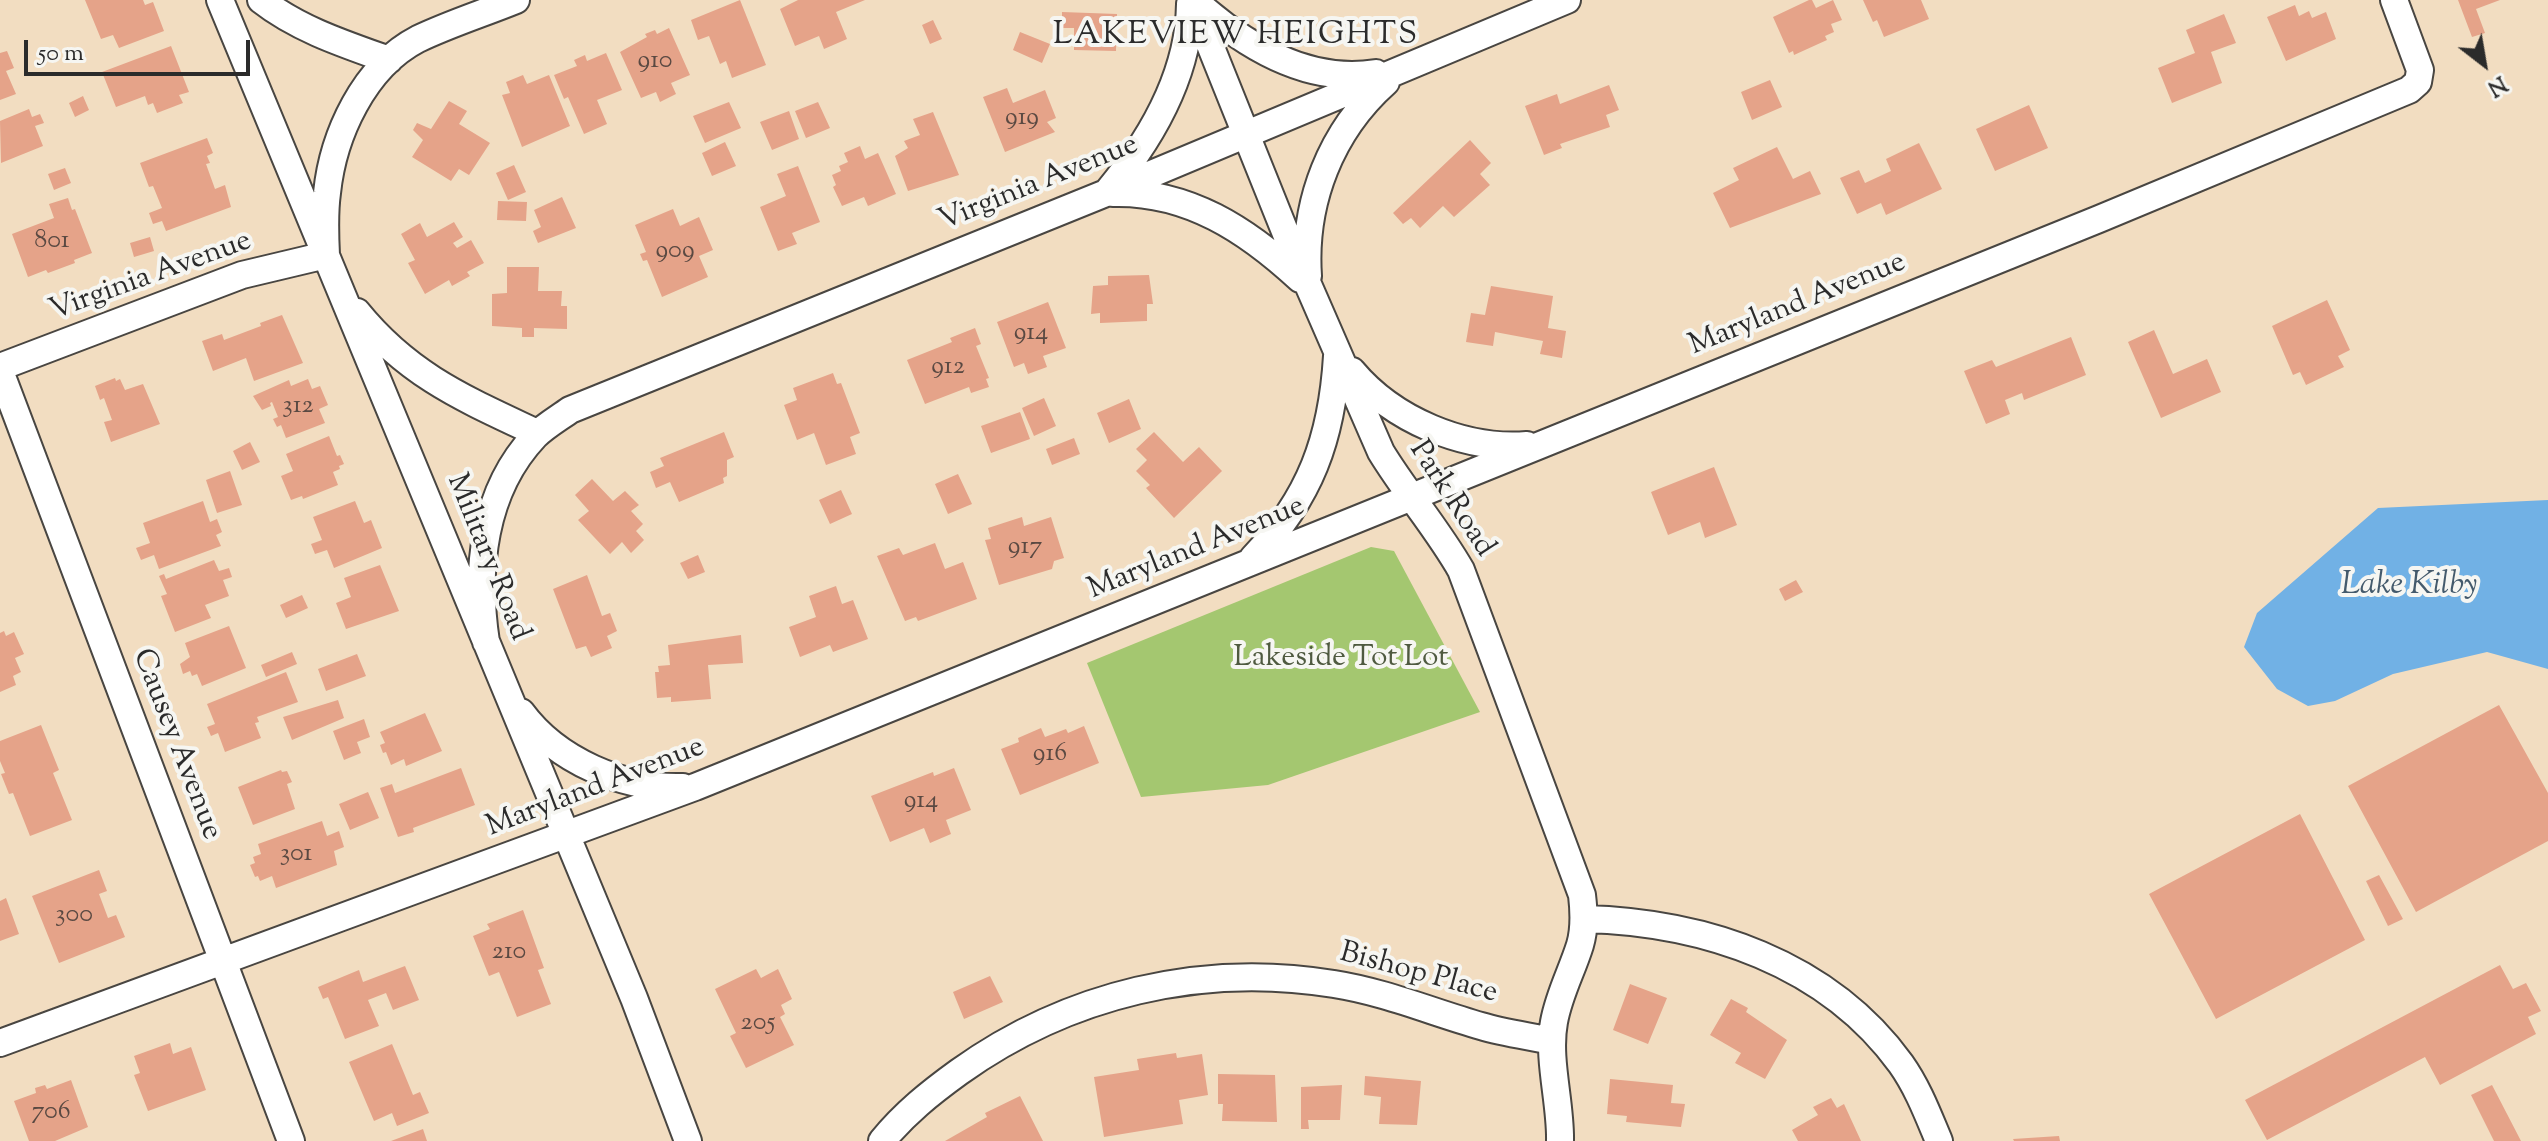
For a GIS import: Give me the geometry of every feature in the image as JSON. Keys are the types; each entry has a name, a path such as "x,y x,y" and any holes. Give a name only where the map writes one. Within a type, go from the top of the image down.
{"street":[{"name":"Military Road","path":"220,0 634,998 688,1141"},
{"path":"261,0 323,36 389,60"},
{"path":"326,255 327,191 335,152 355,104 369,82 389,60 417,40 516,0"},
{"path":"1106,193 1155,127 1185,48 1192,0 1258,49 1298,66 1334,75 1399,70"},
{"name":"Park Road","path":"1192,0 1309,287 1381,452 1441,535 1461,570 1582,895 1584,919 1581,943 1562,989 1552,1041 1561,1119 1560,1141"},
{"name":"Virginia Avenue","path":"486,642 481,607 482,562 487,527 501,486 515,460 537,433 570,410 1106,193 1567,0"},
{"name":"Maryland Avenue","path":"0,1043 695,787 2409,90 2418,82 2420,70 2394,0"},
{"path":"1309,287 1308,236 1315,193 1326,163 1345,128 1361,107 1399,70"},
{"path":"1106,193 1161,196 1192,205 1228,222 1273,254 1309,287"},
{"name":"Virginia Avenue","path":"0,369 242,275 326,255"},
{"path":"342,295 372,331 413,369 452,393 537,433"},
{"path":"1337,353 1362,382 1391,407 1425,426 1462,439 1495,445 1544,444"},
{"path":"1248,564 1286,521 1309,482 1335,397 1337,353"},
{"name":"Causey Avenue","path":"0,369 291,1141"},
{"path":"505,689 527,720 545,737 586,765 614,777 650,786 695,787"},
{"path":"1584,919 1627,920 1680,928 1722,939 1781,963 1832,994 1873,1030 1902,1065 1920,1096 1939,1141"},
{"name":"Bishop Place","path":"882,1141 900,1119 928,1095 987,1052 1040,1024 1096,1001 1167,983 1227,977 1288,978 1336,984 1396,997 1485,1028 1552,1041"}],"green space":[{"name":"Lakeside Tot Lot","path":"1371,547 1394,551 1480,712 1268,785 1141,797 1087,663"}],"water":[{"name":"Lake Kilby","path":"2548,500 2548,669 2487,652 2393,674 2335,701 2308,706 2277,689 2244,647 2257,613 2378,508"}],"building":[{"path":"85,0 143,0 145,5 153,2 164,31 119,48 113,35 101,39"},
{"path":"740,0 766,65 732,78 726,61 720,64 709,36 698,40 691,20"},
{"path":"798,0 865,0 836,12 847,39 824,49 819,36 795,46 780,9"},
{"path":"1809,0 1816,8 1833,0 1842,20 1831,24 1834,32 1825,36 1827,40 1794,55 1793,51 1789,53 1773,17"},
{"path":"1863,0 1921,0 1929,19 1884,37"},
{"path":"2458,0 2500,0 2476,9 2485,33 2472,37"},
{"path":"2295,5 2299,16 2309,11 2312,18 2326,12 2336,39 2286,61 2267,17"},
{"path":"1062,12 1117,14 1116,51 1074,50 1074,28 1062,28"},
{"path":"2224,14 2236,43 2211,52 2222,83 2172,103 2158,68 2195,53 2186,30"},
{"path":"933,20 942,39 930,44 922,25"},
{"path":"669,28 690,75 671,83 676,94 660,102 656,92 641,98 620,52 647,37 645,34 655,30 657,34"},
{"path":"1020,32 1050,44 1042,63 1013,50"},
{"path":"171,46 189,92 179,95 183,103 157,113 153,103 148,105 145,96 116,107 102,72"},
{"path":"7,51 14,68 6,71 16,94 0,100 0,53"},
{"path":"606,53 622,90 597,100 607,124 584,134 568,97 564,99 554,75 577,66 574,60 585,55 587,61"},
{"path":"523,75 527,84 549,75 570,126 522,147 502,95 510,93 506,82"},
{"path":"1770,80 1782,107 1752,120 1741,92"},
{"path":"1609,85 1619,110 1606,115 1610,127 1560,144 1562,148 1544,155 1525,106 1557,94 1560,104"},
{"path":"1007,88 1013,103 1045,90 1056,118 1047,122 1055,132 1005,152 983,97"},
{"path":"83,96 89,110 75,117 69,103"},
{"path":"449,101 467,111 459,124 490,143 469,175 459,169 451,181 412,157 423,140 413,130 417,123 431,129"},
{"path":"729,102 741,128 705,143 693,116"},
{"path":"818,102 830,128 806,138 795,111"},
{"path":"2029,105 2048,148 1995,171 1976,129"},
{"path":"29,109 32,117 40,114 44,123 35,126 43,146 1,163 0,121"},
{"path":"789,111 799,139 772,150 760,122"},
{"path":"933,112 959,175 908,191 895,156 908,148 904,141 920,135 913,119"},
{"path":"207,138 213,153 207,156 210,163 206,164 215,189 225,185 231,207 166,231 162,221 153,224 149,213 162,208 153,186 149,187 140,163"},
{"path":"1470,140 1491,163 1480,174 1490,185 1454,217 1443,206 1420,228 1411,218 1403,224 1393,213"},
{"path":"725,142 736,166 712,176 702,153"},
{"path":"1919,143 1942,189 1886,215 1881,203 1857,214 1840,178 1859,170 1865,183 1891,171 1886,159"},
{"path":"860,146 865,159 878,153 896,194 868,206 864,197 842,206 833,187 836,185 832,175 841,171 839,166 848,162 844,153"},
{"path":"1777,147 1793,179 1810,171 1821,194 1730,228 1713,193 1739,180 1733,168"},
{"path":"514,165 526,192 508,200 496,173"},
{"path":"798,166 820,222 792,233 797,244 778,251 760,207 786,196 777,174"},
{"path":"65,168 71,183 54,190 48,174"},
{"path":"562,197 576,228 538,243 533,231 541,227 534,210"},
{"path":"68,198 92,253 74,260 75,263 28,277 12,234 54,218 49,204"},
{"path":"498,201 527,202 526,221 497,220"},
{"path":"673,209 680,226 699,217 713,250 699,256 708,277 662,297 647,260 643,261 640,254 646,252 635,225"},
{"path":"454,222 463,237 453,243 457,248 471,240 484,263 467,272 470,276 452,286 449,280 425,294 408,263 415,260 401,234 420,223 427,237"},
{"path":"150,237 154,251 134,257 130,243"},
{"path":"507,267 539,267 538,291 562,291 561,306 567,306 567,329 534,328 534,337 522,337 522,328 492,326 492,294 507,293"},
{"path":"1149,275 1153,304 1147,304 1147,321 1100,323 1100,313 1091,314 1093,286 1108,285 1108,276"},
{"path":"1491,286 1553,296 1548,328 1566,331 1562,358 1540,354 1543,341 1495,332 1493,346 1466,342 1471,313 1485,315"},
{"path":"2327,300 2350,350 2338,356 2344,367 2306,385 2300,372 2293,375 2272,326"},
{"path":"1048,302 1066,348 1043,356 1047,367 1028,374 1024,363 1014,367 997,322"},
{"path":"282,315 303,363 254,381 246,358 213,371 202,341 222,334 224,340"},
{"path":"975,328 981,344 976,346 989,378 986,379 989,387 971,393 969,387 925,404 907,360 952,342 950,338"},
{"path":"2154,330 2173,374 2207,359 2221,392 2161,418 2128,342"},
{"path":"2071,337 2086,375 2024,400 2022,393 2005,400 2010,414 1986,424 1964,371 1992,360 1996,367"},
{"path":"833,373 837,384 841,383 860,433 850,437 856,454 826,465 814,433 797,440 784,405 797,400 793,388"},
{"path":"115,378 116,381 120,379 125,390 143,384 160,424 111,442 104,422 112,420 104,398 100,400 95,386"},
{"path":"308,379 312,389 320,386 328,405 319,409 325,423 286,438 281,425 277,427 273,419 278,417 272,402 271,406 262,410 253,396 289,380 291,386"},
{"path":"1044,398 1056,426 1034,436 1022,408"},
{"path":"1129,399 1141,429 1109,443 1097,413"},
{"path":"1020,412 1030,439 991,453 981,426"},
{"path":"724,432 734,457 727,460 724,483 679,502 670,482 656,488 650,472 664,466 660,458"},
{"path":"1154,432 1183,462 1199,447 1222,471 1174,518 1146,488 1150,485 1136,471 1147,460 1136,449"},
{"path":"329,436 344,464 333,472 338,485 303,499 302,496 291,500 281,476 293,471 286,454"},
{"path":"1074,438 1080,454 1052,465 1046,449"},
{"path":"250,442 260,462 242,470 233,451"},
{"path":"1714,467 1737,525 1705,538 1700,522 1668,535 1651,492"},
{"path":"230,471 242,505 217,513 206,480"},
{"path":"958,474 972,504 948,514 935,484"},
{"path":"592,479 613,501 625,491 639,505 631,511 643,524 636,531 644,540 631,553 622,542 610,554 578,520 589,511 575,495"},
{"path":"841,490 852,514 830,524 819,500"},
{"path":"203,501 210,522 217,519 222,532 216,535 221,546 159,569 154,555 141,560 136,548 150,543 143,523"},
{"path":"355,501 364,523 371,520 382,548 334,568 327,550 315,554 311,544 322,540 313,517"},
{"path":"1022,517 1024,526 1051,517 1064,558 1054,561 1052,569 999,585 985,540 991,539 988,528"},
{"path":"935,543 945,569 963,562 977,599 918,621 916,617 905,621 877,556 899,548 903,555"},
{"path":"698,555 705,572 688,579 680,563"},
{"path":"214,560 219,571 229,568 232,577 223,580 229,596 205,605 211,618 175,632 161,596 167,594 159,576 164,574 166,579"},
{"path":"380,565 399,611 346,629 336,603 351,597 344,578"},
{"path":"587,575 602,616 610,613 617,631 607,636 612,648 591,657 586,646 576,649 553,589"},
{"path":"1796,580 1803,592 1785,601 1779,589"},
{"path":"836,586 842,604 853,600 868,639 833,652 830,645 800,657 789,627 816,617 809,596"},
{"path":"302,595 308,608 286,618 280,605"},
{"path":"229,626 246,668 202,686 197,674 192,676 190,671 183,674 180,664 190,657 185,643"},
{"path":"4,631 6,636 14,632 24,654 15,658 21,672 13,676 16,685 0,692 0,633"},
{"path":"741,635 743,663 708,665 711,699 671,702 671,697 657,698 655,672 659,672 658,666 670,665 668,645"},
{"path":"292,652 297,664 266,677 261,665"},
{"path":"357,654 366,676 326,691 318,669"},
{"path":"286,672 298,702 257,717 259,722 255,723 261,738 225,752 218,733 211,736 207,727 215,724 207,704"},
{"path":"338,700 344,718 292,740 283,717"},
{"path":"2499,705 2548,793 2548,841 2416,912 2348,786"},
{"path":"425,713 442,751 406,766 404,759 391,765 380,745 385,743 380,732"},
{"path":"364,719 370,737 357,742 361,753 344,760 333,731"},
{"path":"41,725 59,770 53,773 72,820 30,836 13,793 9,794 1,774 5,773 0,761 0,741"},
{"path":"1084,726 1099,763 1020,795 1001,749 1041,728 1045,737"},
{"path":"461,768 475,805 413,828 414,832 398,837 380,788 392,784 395,793"},
{"path":"954,768 971,810 946,820 951,834 930,843 924,828 890,842 871,796 933,772 934,776"},
{"path":"281,770 287,771 292,782 287,784 295,809 253,825 238,787"},
{"path":"368,792 379,818 350,830 339,804"},
{"path":"2300,814 2365,940 2216,1019 2149,894"},
{"path":"322,821 327,836 339,831 344,847 334,851 337,865 276,888 272,876 260,881 258,876 255,877 250,865 255,863 253,857 261,854 258,844"},
{"path":"99,870 107,891 99,894 108,918 116,915 125,937 59,963 32,896"},
{"path":"2379,875 2403,919 2388,926 2366,881"},
{"path":"6,898 19,934 0,941 0,901"},
{"path":"523,910 544,968 538,970 551,1004 517,1017 499,972 489,976 473,936 490,929 487,924"},
{"path":"2500,965 2513,989 2526,983 2541,1011 2528,1017 2536,1034 2440,1085 2425,1057 2267,1140 2245,1100"},
{"path":"405,966 419,1000 393,1010 386,993 368,1000 379,1026 345,1039 328,997 323,999 318,987 359,970 363,982"},
{"path":"756,969 761,978 778,969 792,999 781,1005 785,1014 780,1017 794,1045 746,1068 730,1036 736,1033 715,989"},
{"path":"990,976 1003,1002 964,1019 953,992"},
{"path":"1630,984 1667,998 1648,1044 1613,1030"},
{"path":"1731,999 1748,1008 1746,1012 1787,1040 1765,1079 1735,1063 1741,1053 1710,1035"},
{"path":"170,1043 173,1054 191,1047 206,1090 148,1111 134,1075 140,1073 134,1056"},
{"path":"392,1044 413,1095 420,1092 429,1113 397,1126 392,1113 374,1121 349,1062"},
{"path":"1176,1053 1177,1058 1202,1054 1208,1095 1179,1100 1183,1124 1104,1137 1094,1077 1139,1070 1137,1059"},
{"path":"1218,1074 1275,1075 1277,1122 1222,1121 1223,1104 1218,1104"},
{"path":"1365,1076 1421,1081 1417,1125 1379,1124 1381,1097 1364,1095"},
{"path":"1610,1079 1673,1085 1671,1103 1685,1104 1681,1127 1626,1122 1627,1116 1607,1114"},
{"path":"71,1080 88,1127 55,1141 29,1141 14,1101 36,1093 35,1088 45,1085 47,1089"},
{"path":"1342,1085 1340,1120 1308,1120 1309,1129 1301,1129 1301,1087"},
{"path":"2492,1085 2521,1141 2494,1141 2471,1095"},
{"path":"1020,1096 1043,1141 945,1141 987,1117 985,1113"},
{"path":"1831,1098 1837,1108 1844,1104 1861,1141 1798,1141 1792,1130 1818,1115 1813,1107"},
{"path":"423,1129 427,1141 391,1141"},
{"path":"2059,1136 2060,1141 2013,1139"}],"district":[{"name":"LAKEVIEW HEIGHTS","path":"1236,38"}]}
